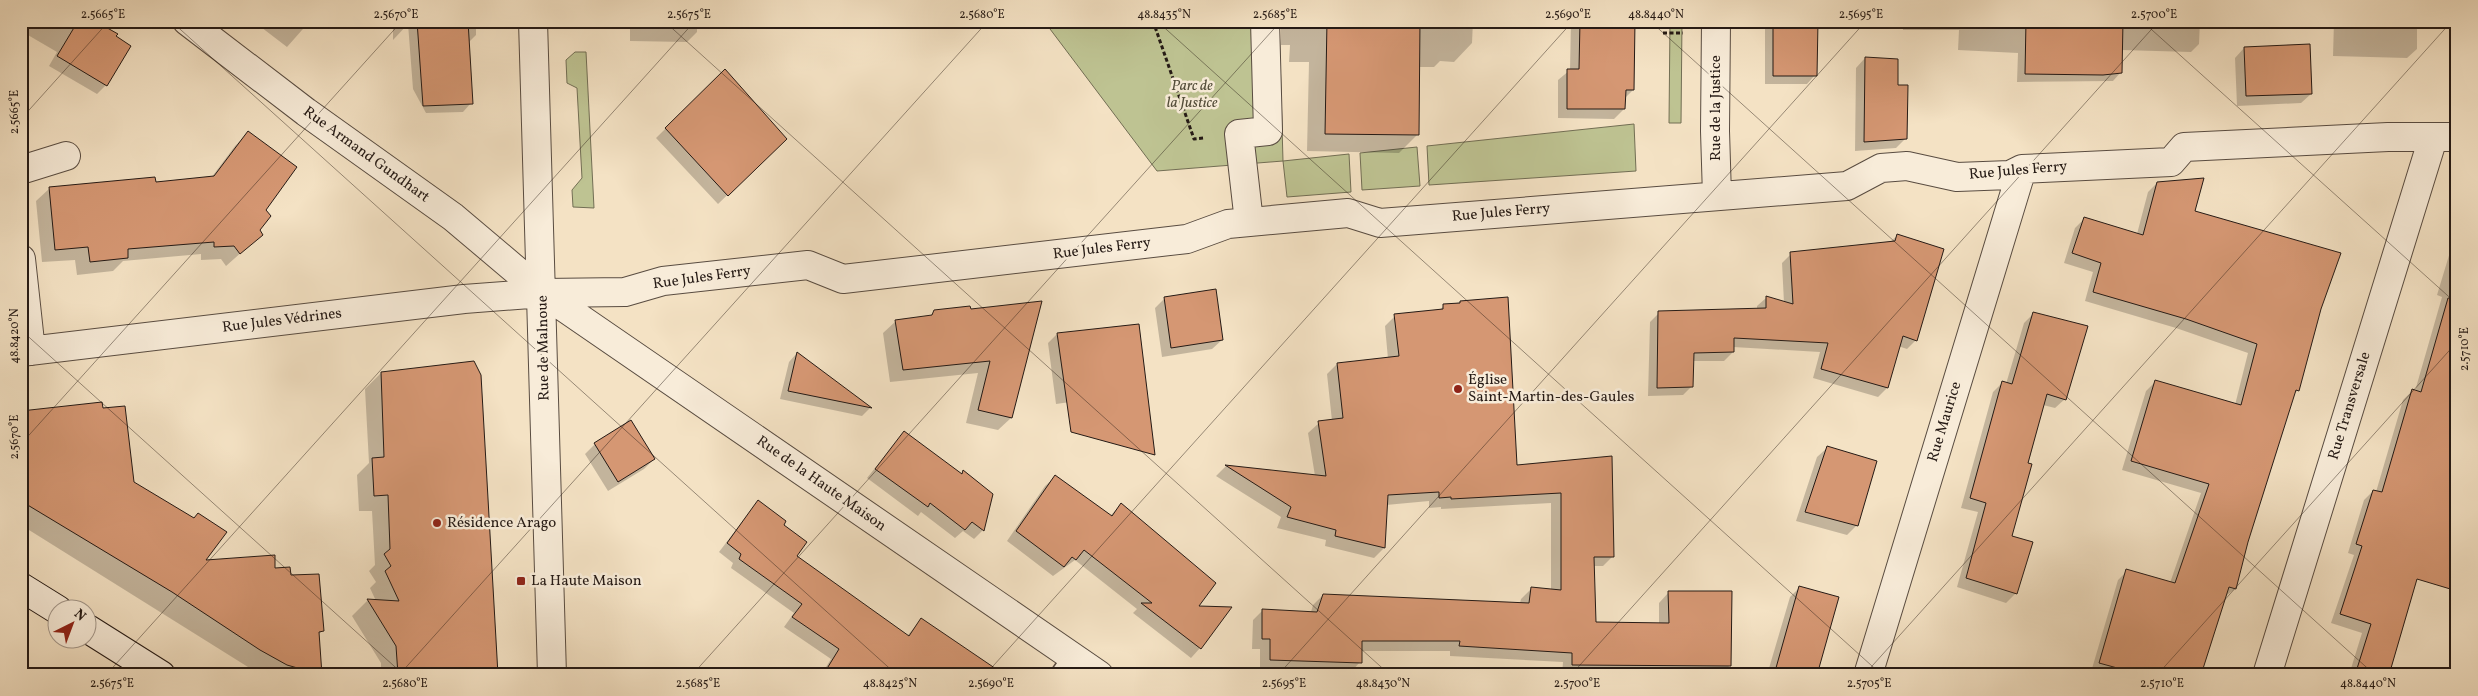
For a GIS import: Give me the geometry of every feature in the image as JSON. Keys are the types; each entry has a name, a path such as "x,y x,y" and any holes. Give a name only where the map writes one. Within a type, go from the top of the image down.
{"street":[{"name":"Rue Armand Gundhart","path":"187,21 306,112 453,217 543,293"},
{"name":"Rue de Malnoue","path":"533,21 543,293 552,675"},
{"path":"1248,222 1239,134 1268,131 1265,21"},
{"name":"Rue de la Justice","path":"1716,21 1715,130 1717,196"},
{"name":"Rue Jules Ferry","path":"543,293 625,292 664,281 808,265 844,279 1187,239 1228,224 1348,213 1380,223 1847,186 1881,168 1908,166 1957,177 2010,175 2022,168 2172,162 2184,147 2388,137 2445,138"},
{"name":"Rue Transversale","path":"2267,675 2445,138"},
{"path":"21,170 66,156"},
{"name":"Rue Maurice","path":"1868,675 2022,168"},
{"path":"21,259 26,352"},
{"name":"Rue Jules Védrines","path":"26,352 464,299 543,293"},
{"name":"Rue de la Haute Maison","path":"543,293 1068,666 1098,675"},
{"path":"21,587 48,604"},
{"path":"98,634 161,675"}],"path":[{"path":"1153,21 1194,138 1239,134"},
{"path":"1663,33 1685,33"},
{"path":"21,665 37,675"}],"green space":[{"name":"Parc de la Justice","path":"1044,21 1279,21 1283,161 1157,171"},
{"path":"1670,21 1682,21 1681,123 1669,123"},
{"path":"575,52 586,52 594,208 573,207 572,190 582,178 577,88 567,83 566,60"},
{"path":"1634,124 1636,171 1429,185 1427,146"},
{"path":"1417,147 1420,186 1362,190 1360,153"},
{"path":"1349,154 1351,192 1287,197 1283,161"}],"building":[{"path":"78,21 95,21 118,34 116,36 131,46 107,86 57,56"},
{"path":"417,21 468,21 473,104 423,106"},
{"path":"1327,21 1420,21 1419,135 1325,134"},
{"path":"1580,21 1635,21 1634,90 1626,90 1625,109 1567,109 1567,69 1579,69"},
{"path":"1773,21 1818,21 1817,76 1773,76"},
{"path":"2026,21 2123,21 2122,73 2103,75 2025,74"},
{"path":"2310,44 2312,94 2246,96 2244,47"},
{"path":"1865,57 1898,59 1898,85 1908,85 1907,139 1864,142"},
{"path":"725,69 787,139 728,196 665,128"},
{"path":"248,131 297,167 266,210 271,216 260,230 263,235 240,254 234,246 214,247 214,242 128,249 128,258 90,262 88,247 55,250 49,187 155,177 156,182 214,176"},
{"path":"2204,178 2195,211 2341,253 2321,309 2299,391 2296,390 2248,542 2236,589 2229,587 2201,675 2143,675 2099,663 2126,569 2175,583 2209,484 2131,461 2155,380 2241,405 2257,344 2186,319 2093,292 2101,263 2072,253 2084,217 2143,235 2157,182"},
{"path":"1897,234 1944,249 1917,341 1903,336 1888,388 1821,369 1828,343 1734,338 1734,352 1694,353 1693,387 1657,388 1658,311 1766,308 1766,296 1793,304 1790,252 1895,241"},
{"path":"1216,289 1223,340 1171,348 1164,297"},
{"path":"1508,297 1517,465 1612,456 1614,557 1594,557 1596,622 1669,623 1668,591 1732,591 1731,666 1572,665 1572,653 1459,646 1460,641 1362,641 1362,663 1270,660 1270,639 1262,639 1262,609 1317,612 1323,594 1529,603 1531,587 1561,590 1561,493 1451,499 1451,497 1439,498 1439,492 1388,495 1385,548 1335,536 1336,530 1287,517 1291,507 1225,465 1326,476 1318,421 1343,418 1337,363 1399,356 1394,314 1443,309 1443,304 1460,303 1460,301"},
{"path":"2448,298 2457,299 2457,591 2417,579 2389,675 2355,675 2371,624 2340,614 2362,546 2356,544 2373,490 2382,492 2412,389 2421,392"},
{"path":"1042,301 1012,418 978,410 990,361 903,370 895,320 932,315 934,310 970,306 971,309"},
{"path":"2033,312 2088,326 2066,400 2047,394 2028,463 2032,464 2012,536 2033,542 2017,594 1966,578 1986,503 1970,498 2002,381 2012,384"},
{"path":"1139,324 1155,455 1071,432 1057,333"},
{"path":"797,352 872,408 788,391"},
{"name":"Résidence Arago","path":"474,361 481,375 498,675 398,675 396,646 367,599 399,601 385,571 391,566 384,554 390,549 388,495 374,496 372,458 384,457 381,372"},
{"path":"102,402 103,408 125,406 134,482 194,518 198,513 227,532 206,560 275,555 275,568 290,567 291,575 319,574 324,631 319,632 322,675 287,665 260,650 172,592 21,501 21,411"},
{"path":"631,420 655,459 618,482 594,443"},
{"path":"904,431 962,474 963,470 993,494 984,531 972,522 965,530 930,503 928,507 875,469"},
{"path":"1827,446 1877,461 1858,526 1805,512"},
{"path":"1055,475 1112,516 1121,503 1216,583 1199,606 1232,607 1201,649 1141,603 1152,603 1084,550 1076,560 1072,557 1064,567 1016,531"},
{"path":"758,500 786,521 784,525 807,542 797,556 909,636 921,618 1005,675 823,675 839,649 792,617 802,604 739,559 741,554 727,543"},
{"path":"1799,586 1839,597 1817,675 1774,675"}],"place":[{"name":"Église Saint-Martin-des-Gaules","path":"1458,389"},
{"name":"Résidence Arago","path":"437,523"},
{"name":"La Haute Maison","path":"521,581"}]}
